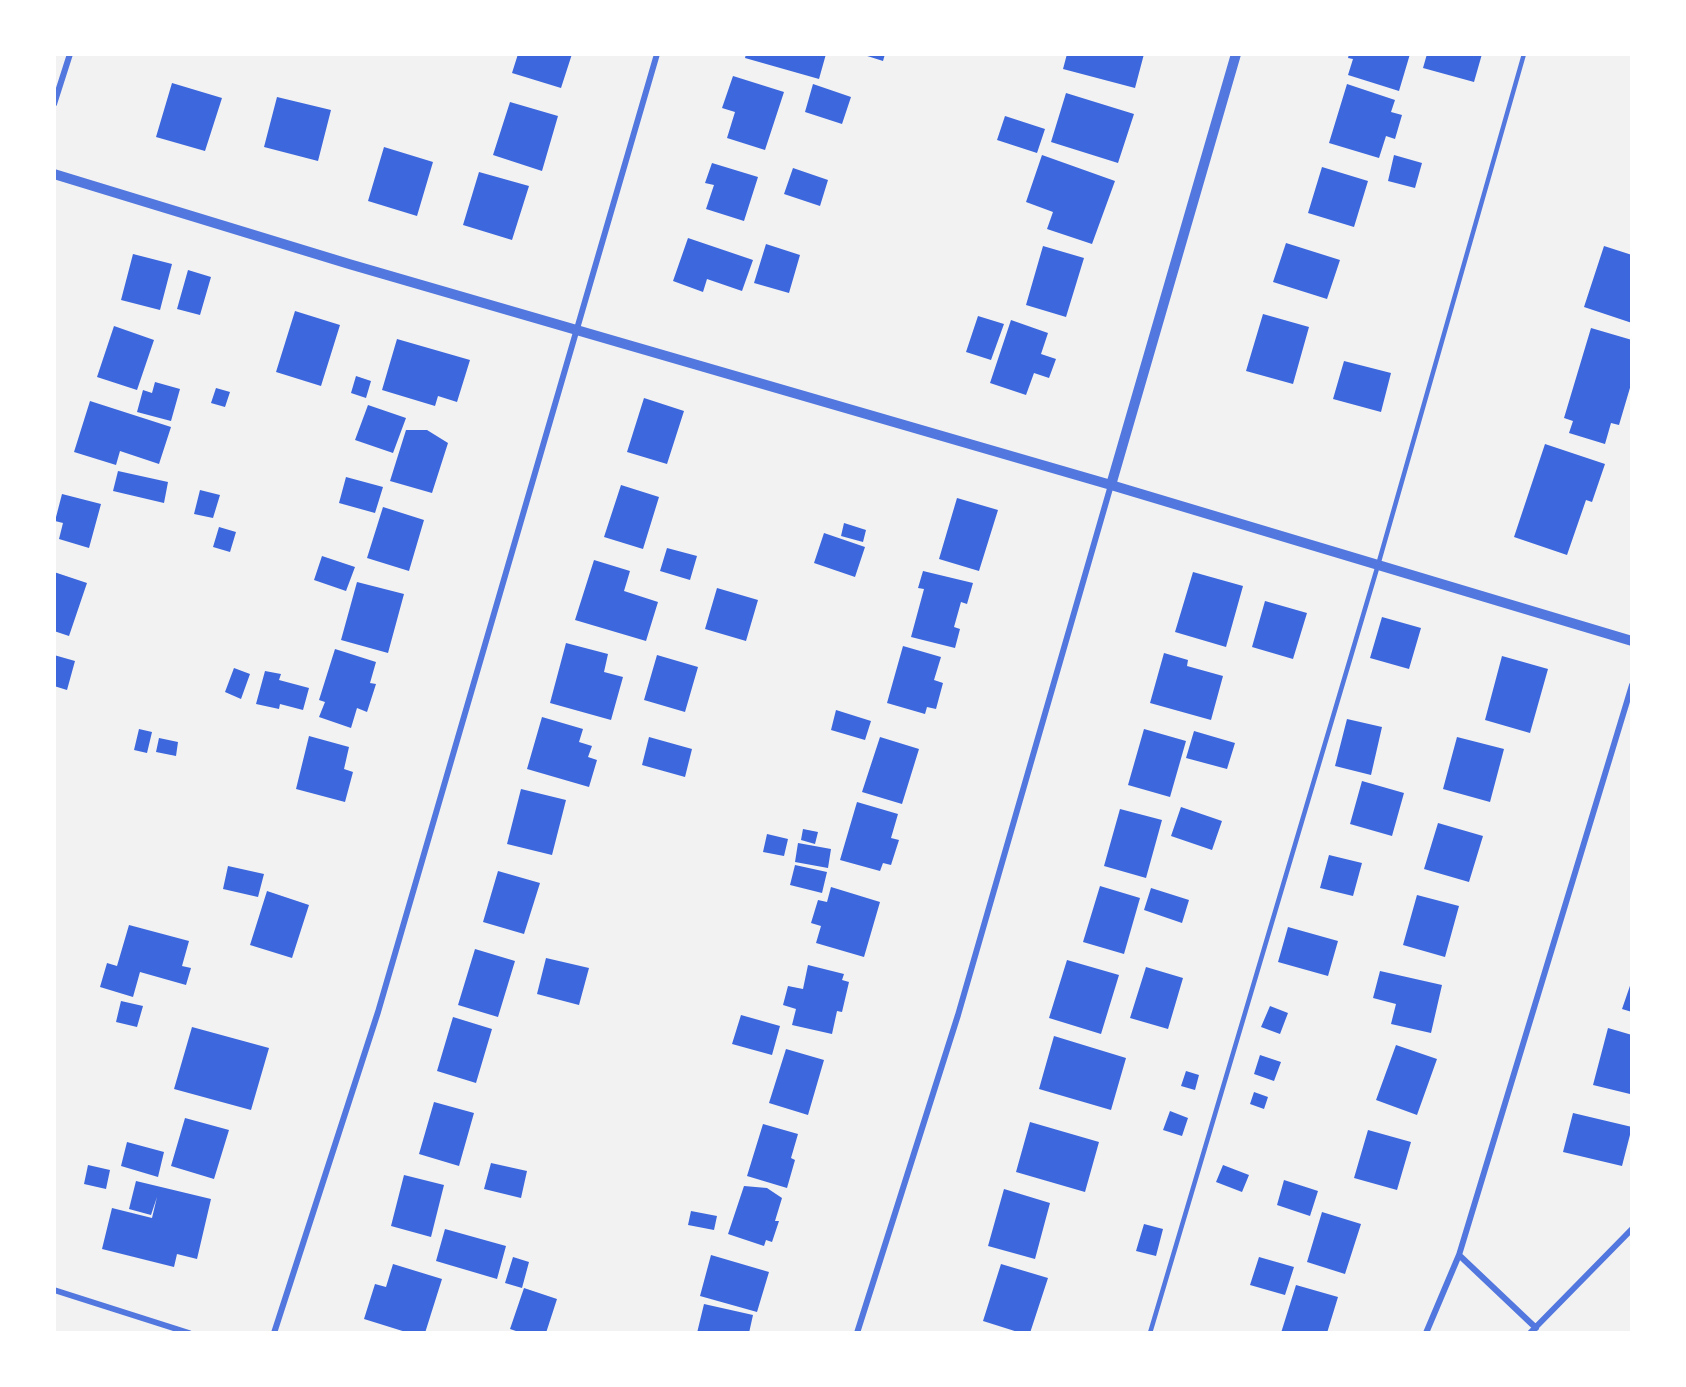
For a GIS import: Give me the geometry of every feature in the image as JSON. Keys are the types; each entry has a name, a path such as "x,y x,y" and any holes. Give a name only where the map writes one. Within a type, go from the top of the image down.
{"street":[{"path":"54,104 70,54"},
{"path":"274,1333 378,1012 657,54"},
{"path":"857,1333 958,1015 1236,54"},
{"path":"54,174 1632,641"},
{"path":"1426,1333 1459,1255 1632,685"},
{"path":"1459,1255 1533,1331 1632,1229"},
{"path":"54,1290 189,1333"}],"lane":[{"path":"1150,1333 1378,565 1524,54"}],"building":[{"path":"518,54 572,54 561,88 512,73"},
{"path":"746,54 826,54 819,79 745,58"},
{"path":"861,54 885,54 883,61"},
{"path":"1067,54 1144,54 1135,88 1063,69"},
{"path":"1349,54 1410,54 1399,91 1348,75 1353,59 1348,58"},
{"path":"1427,54 1482,54 1474,82 1423,68"},
{"path":"733,76 784,92 765,150 727,138 735,112 722,108"},
{"path":"172,83 222,98 205,151 156,137"},
{"path":"813,84 851,97 842,124 805,112"},
{"path":"1347,84 1395,100 1391,112 1402,115 1395,139 1386,136 1379,158 1329,143"},
{"path":"1066,93 1134,114 1118,163 1051,142"},
{"path":"277,97 331,110 318,161 264,147"},
{"path":"510,102 558,116 542,171 493,155"},
{"path":"1005,116 1045,129 1037,153 997,140"},
{"path":"384,147 433,162 417,216 368,201"},
{"path":"1042,155 1115,181 1092,244 1047,229 1053,212 1026,202"},
{"path":"1394,155 1422,163 1415,188 1388,181"},
{"path":"712,163 758,177 744,221 706,209 714,185 705,183"},
{"path":"1322,167 1368,181 1354,227 1308,213"},
{"path":"793,168 828,180 820,206 784,194"},
{"path":"479,172 529,186 512,240 463,225"},
{"path":"688,238 753,260 742,291 707,279 703,292 673,281"},
{"path":"1286,243 1340,260 1327,299 1273,282"},
{"path":"766,244 800,255 789,293 754,283"},
{"path":"1043,246 1084,258 1066,317 1026,305"},
{"path":"1604,246 1632,255 1632,323 1584,307"},
{"path":"133,254 172,264 160,310 121,300"},
{"path":"188,270 211,277 200,315 177,309"},
{"path":"295,311 340,325 321,386 276,372"},
{"path":"1263,314 1309,327 1293,384 1246,371"},
{"path":"978,316 1004,324 991,360 966,352"},
{"path":"1011,320 1048,333 1041,354 1056,359 1049,378 1034,373 1026,395 990,383"},
{"path":"114,326 154,340 137,390 97,377"},
{"path":"1591,328 1632,340 1632,381 1619,425 1611,423 1605,444 1569,433 1573,421 1564,418"},
{"path":"397,339 470,360 457,402 438,396 435,406 382,390"},
{"path":"1344,361 1391,373 1381,412 1333,399"},
{"path":"356,376 371,381 366,398 351,393"},
{"path":"155,382 180,389 171,421 137,412 143,390 152,393"},
{"path":"216,388 230,392 225,407 211,403"},
{"path":"644,398 684,411 667,464 627,452"},
{"path":"90,401 171,427 159,464 120,451 116,465 74,452"},
{"path":"368,405 406,418 393,453 355,440"},
{"path":"406,430 427,430 448,443 432,493 390,481"},
{"path":"1545,444 1605,464 1592,502 1586,500 1567,555 1514,537"},
{"path":"118,471 168,482 164,503 113,491"},
{"path":"346,477 383,487 375,513 339,503"},
{"path":"621,485 659,497 643,549 604,537"},
{"path":"200,490 220,495 213,518 194,514"},
{"path":"62,494 101,504 89,548 59,539 63,523 55,521"},
{"path":"957,498 998,510 979,571 939,559"},
{"path":"383,507 424,520 409,571 367,558"},
{"path":"844,523 866,530 863,542 841,536"},
{"path":"219,527 236,532 230,552 213,547"},
{"path":"824,533 865,547 855,577 814,563"},
{"path":"667,548 697,556 690,580 660,571"},
{"path":"322,556 355,567 346,591 314,580"},
{"path":"594,560 630,571 624,591 658,602 646,641 575,620"},
{"path":"923,571 973,583 967,604 961,602 954,627 960,629 955,648 911,637 924,589 918,588"},
{"path":"54,572 87,583 69,636 54,631"},
{"path":"1193,572 1243,586 1226,647 1175,632"},
{"path":"357,582 404,594 388,653 341,640"},
{"path":"717,588 758,600 746,641 705,629"},
{"path":"1265,601 1307,613 1293,659 1252,647"},
{"path":"1382,617 1421,628 1409,669 1370,658"},
{"path":"566,643 608,654 604,672 623,677 611,720 550,703"},
{"path":"903,646 941,657 934,680 943,683 936,709 927,707 925,714 887,703"},
{"path":"335,649 376,662 370,683 376,684 367,712 357,708 351,728 319,717 325,702 319,700"},
{"path":"1164,653 1188,660 1187,666 1223,676 1211,720 1150,703"},
{"path":"54,655 75,661 67,690 54,686"},
{"path":"657,655 698,667 685,712 644,700"},
{"path":"1502,656 1548,669 1530,733 1485,720"},
{"path":"234,668 250,674 241,699 225,692"},
{"path":"265,671 281,674 279,680 309,688 303,710 280,704 279,709 256,704"},
{"path":"836,710 871,721 865,740 831,730"},
{"path":"542,717 583,729 579,742 592,746 588,757 597,760 589,787 527,769"},
{"path":"1347,719 1382,727 1371,775 1335,766"},
{"path":"139,729 152,732 147,753 134,750"},
{"path":"1144,729 1186,741 1170,797 1128,785"},
{"path":"1194,731 1235,743 1227,769 1186,758"},
{"path":"309,736 349,747 344,769 353,772 345,802 296,789"},
{"path":"649,737 692,749 685,777 642,765"},
{"path":"880,737 919,749 902,804 862,792"},
{"path":"1457,737 1504,749 1490,802 1443,789"},
{"path":"159,738 178,742 176,756 156,752"},
{"path":"1362,781 1404,793 1392,836 1350,824"},
{"path":"521,789 566,800 552,855 507,844"},
{"path":"857,802 898,814 891,838 899,840 891,865 883,863 880,871 840,860"},
{"path":"1181,807 1222,821 1212,850 1171,836"},
{"path":"1120,809 1162,820 1146,878 1104,866"},
{"path":"1438,823 1483,836 1469,882 1424,869"},
{"path":"803,829 818,832 815,844 801,840"},
{"path":"767,834 788,839 784,856 763,852"},
{"path":"798,843 831,849 828,868 795,862"},
{"path":"1329,855 1362,863 1353,896 1320,888"},
{"path":"795,865 827,872 822,893 790,885"},
{"path":"228,866 264,874 258,897 223,889"},
{"path":"498,871 540,883 524,934 483,922"},
{"path":"1100,886 1140,898 1124,954 1083,942"},
{"path":"831,887 880,902 864,957 816,943 821,926 811,923 818,900 827,902"},
{"path":"1151,888 1189,900 1182,923 1144,910"},
{"path":"267,891 309,905 292,958 250,945"},
{"path":"1417,895 1459,906 1445,957 1403,945"},
{"path":"129,925 189,941 182,966 191,968 186,985 140,972 133,997 100,987 107,963 117,966"},
{"path":"1288,927 1338,941 1328,976 1278,962"},
{"path":"475,949 515,961 498,1017 458,1005"},
{"path":"546,958 589,968 579,1005 537,994"},
{"path":"1067,960 1119,975 1101,1034 1049,1018"},
{"path":"808,965 844,974 842,980 849,982 842,1012 837,1011 832,1034 792,1025 796,1009 783,1005 788,986 803,989"},
{"path":"1146,967 1183,978 1168,1029 1130,1018"},
{"path":"1380,971 1442,985 1431,1033 1391,1024 1396,1004 1373,998"},
{"path":"1632,980 1632,1012 1622,1009"},
{"path":"121,1001 143,1006 137,1027 116,1022"},
{"path":"1270,1006 1288,1013 1280,1034 1261,1027"},
{"path":"741,1015 780,1026 772,1055 732,1044"},
{"path":"453,1017 492,1029 476,1083 437,1071"},
{"path":"192,1027 269,1048 251,1110 174,1089"},
{"path":"1608,1028 1632,1035 1630,1094 1593,1085"},
{"path":"1054,1036 1126,1058 1111,1110 1039,1089"},
{"path":"1396,1045 1437,1059 1417,1115 1376,1100"},
{"path":"786,1049 824,1060 808,1115 769,1103"},
{"path":"1260,1055 1281,1062 1274,1081 1254,1074"},
{"path":"1186,1071 1199,1075 1195,1090 1181,1086"},
{"path":"1254,1092 1268,1097 1264,1109 1250,1104"},
{"path":"434,1102 474,1113 459,1166 419,1154"},
{"path":"1170,1111 1188,1118 1182,1136 1163,1130"},
{"path":"1573,1113 1632,1127 1622,1166 1563,1152"},
{"path":"185,1118 229,1130 214,1179 171,1166"},
{"path":"1030,1122 1099,1142 1085,1192 1016,1172"},
{"path":"763,1124 798,1134 791,1158 795,1160 787,1188 747,1176"},
{"path":"1368,1130 1411,1142 1397,1190 1354,1178"},
{"path":"127,1142 164,1152 158,1177 121,1166"},
{"path":"491,1163 527,1171 521,1198 484,1189"},
{"path":"88,1165 110,1170 106,1189 84,1184"},
{"path":"1223,1165 1249,1175 1242,1192 1216,1182"},
{"path":"404,1175 444,1185 431,1237 391,1226"},
{"path":"1284,1180 1318,1191 1310,1216 1277,1205"},
{"path":"136,1181 211,1199 197,1259 177,1254 174,1267 102,1249 112,1208 152,1218 157,1197 151,1215 129,1209"},
{"path":"744,1186 767,1188 782,1198 775,1221 779,1221 772,1242 766,1240 764,1246 728,1234"},
{"path":"1004,1189 1050,1203 1035,1259 988,1246"},
{"path":"691,1211 717,1216 714,1230 688,1225"},
{"path":"1322,1212 1361,1224 1345,1274 1307,1262"},
{"path":"1144,1224 1163,1229 1156,1256 1136,1251"},
{"path":"445,1229 506,1246 497,1279 436,1261"},
{"path":"711,1255 769,1272 757,1312 700,1296"},
{"path":"513,1257 529,1262 522,1288 505,1283"},
{"path":"1259,1257 1294,1267 1285,1295 1250,1285"},
{"path":"393,1264 442,1279 425,1333 409,1333 364,1319 375,1284 386,1287"},
{"path":"1001,1264 1048,1278 1030,1333 1021,1333 983,1321"},
{"path":"1296,1285 1338,1297 1327,1333 1281,1333"},
{"path":"524,1288 557,1299 546,1333 522,1333 510,1329"},
{"path":"704,1304 753,1315 749,1333 697,1333"}]}
